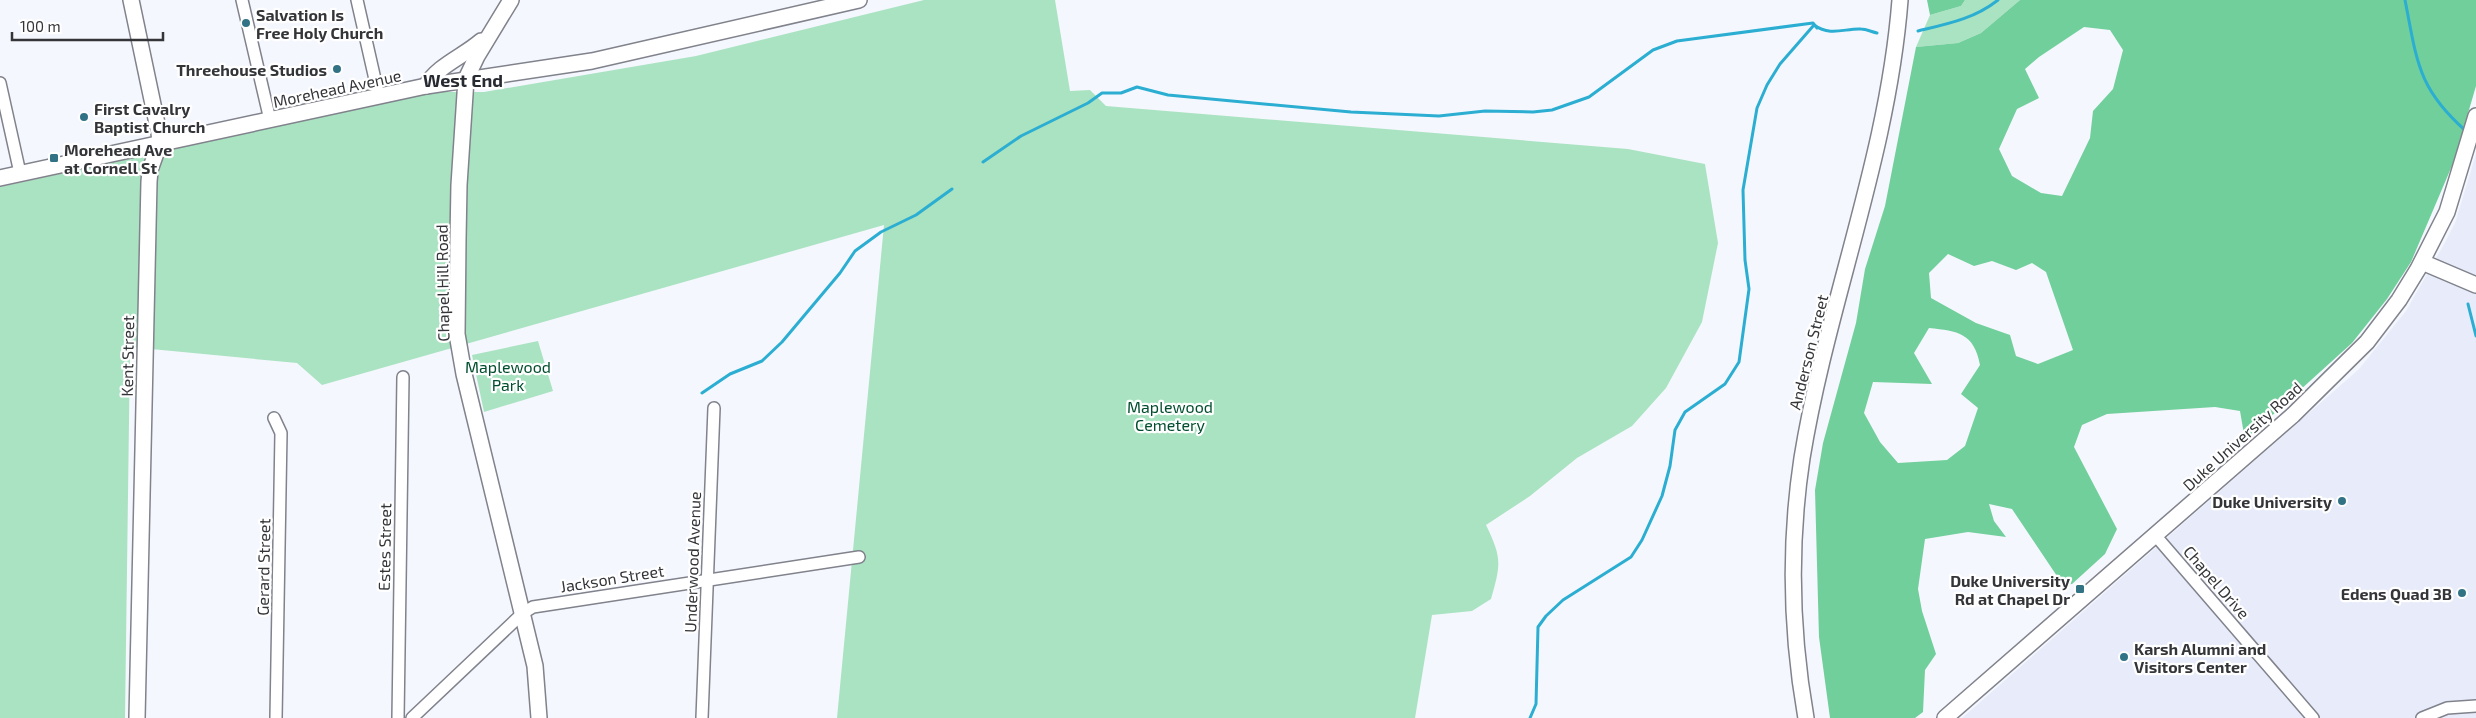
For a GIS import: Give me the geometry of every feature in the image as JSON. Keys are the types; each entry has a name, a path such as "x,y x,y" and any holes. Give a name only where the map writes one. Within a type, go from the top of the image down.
{"street":[{"path":"130,0 160,142"},
{"path":"242,0 270,120"},
{"path":"357,0 379,97"},
{"name":"Chapel Hill Road","path":"511,0 476,56 466,79 459,185 458,334 464,374 523,613 534,666 539,718"},
{"name":"Morehead Avenue","path":"0,178 426,86 466,79 519,74 592,61 843,2 859,0"},
{"name":"Anderson Street","path":"1806,718 1794,631 1798,491 1814,396 1883,124 1897,40 1900,0"},
{"path":"426,86 432,76 467,53 494,30"},
{"path":"0,83 20,174"},
{"name":"Duke University Road","path":"1945,718 2293,415 2352,359 2399,300 2422,262 2447,212 2476,116"},
{"name":"Kent Street","path":"137,718 149,182 150,170 160,142"},
{"path":"2422,262 2476,285"},
{"name":"Estes Street","path":"398,718 403,377"},
{"name":"Underwood Avenue","path":"702,718 714,408"},
{"name":"Gerard Street","path":"274,418 281,433 276,718"},
{"name":"Chapel Drive","path":"2155,535 2313,718"},
{"name":"Jackson Street","path":"412,718 523,613 533,607 859,557"},
{"path":"2422,718 2447,708 2476,706"}],"shaded area":[{"name":"Duke University","path":"2476,154 2476,718 1962,718 2359,369 2406,311 2443,246 2455,223"}],"green space":[{"name":"Maplewood Cemetery","path":"924,0 1055,0 1070,91 1090,90 1106,106 1628,149 1705,164 1718,243 1702,322 1666,388 1632,426 1577,458 1530,496 1486,525 1495,546 1498,561 1497,577 1491,599 1472,611 1432,615 1415,718 837,718 884,225 322,385 297,363 130,347 125,718 0,718 0,187 434,92 484,92 696,56"},
{"path":"1927,0 1965,0 1961,6 1930,15"},
{"path":"1965,0 2020,0 1981,33 1958,43 1916,47 1930,15 1961,6"},
{"path":"2020,0 2476,0 2476,86 2454,161 2411,262 2387,299 2352,343 2245,440 2240,411 2215,407 2107,414 2082,425 2074,447 2117,529 2105,554 2072,584 2063,585 2012,509 1989,504 1994,521 2006,537 1968,532 1925,539 1918,589 1922,611 1936,654 1925,670 1923,712 1915,718 1830,718 1819,637 1815,490 1823,443 1856,323 1865,269 1885,206 1916,47 1958,43 1981,33","holes":["2084,27 2110,30 2123,50 2113,89 2093,111 2090,138 2062,196 2041,193 2012,176 1999,149 2017,109 2039,98 2025,69 2039,57","1948,254 1974,266 1992,261 2016,270 2032,263 2046,272 2073,350 2038,364 2016,356 2010,335 1976,323 1931,298 1929,273","1929,328 1963,336 1974,346 1977,354 1980,365 1961,394 1978,408 1965,446 1947,460 1898,463 1880,442 1864,413 1873,382 1932,384 1914,353"]},
{"name":"Maplewood Park","path":"538,341 553,391 484,412 472,355"}],"waterway":[{"path":"1918,31 1970,16 1998,0"},
{"path":"2405,0 2417,56 2428,86 2437,101 2466,131"},
{"path":"983,162 1021,136 1088,103 1102,93 1121,93 1137,87 1168,95 1351,112 1439,116 1485,111 1533,112 1552,110 1589,97 1653,50 1677,41 1813,23 1817,28"},
{"path":"1530,718 1536,704 1538,627 1546,616 1563,600 1631,557 1642,540 1662,496 1670,466 1675,430 1685,412 1725,384 1739,362 1749,289 1745,260 1743,190 1757,108 1767,85 1780,64 1814,25 1826,31 1865,29 1877,33"},
{"path":"702,393 730,374 762,361 782,342 840,273 855,251 881,232 916,215 952,189"},
{"path":"2468,304 2476,336"}],"place":[{"name":"Salvation Is Free Holy Church","path":"246,23"},
{"name":"Threehouse Studios","path":"337,69"},
{"name":"First Cavalry Baptist Church","path":"84,117"},
{"name":"Morehead Ave at Cornell St","path":"54,158"},
{"name":"Duke University","path":"2342,501"},
{"name":"Duke University Rd at Chapel Dr","path":"2080,589"},
{"name":"Edens Quad 3B","path":"2462,593"},
{"name":"Karsh Alumni and Visitors Center","path":"2124,657"}],"district":[{"name":"West End","path":"463,80"}]}
